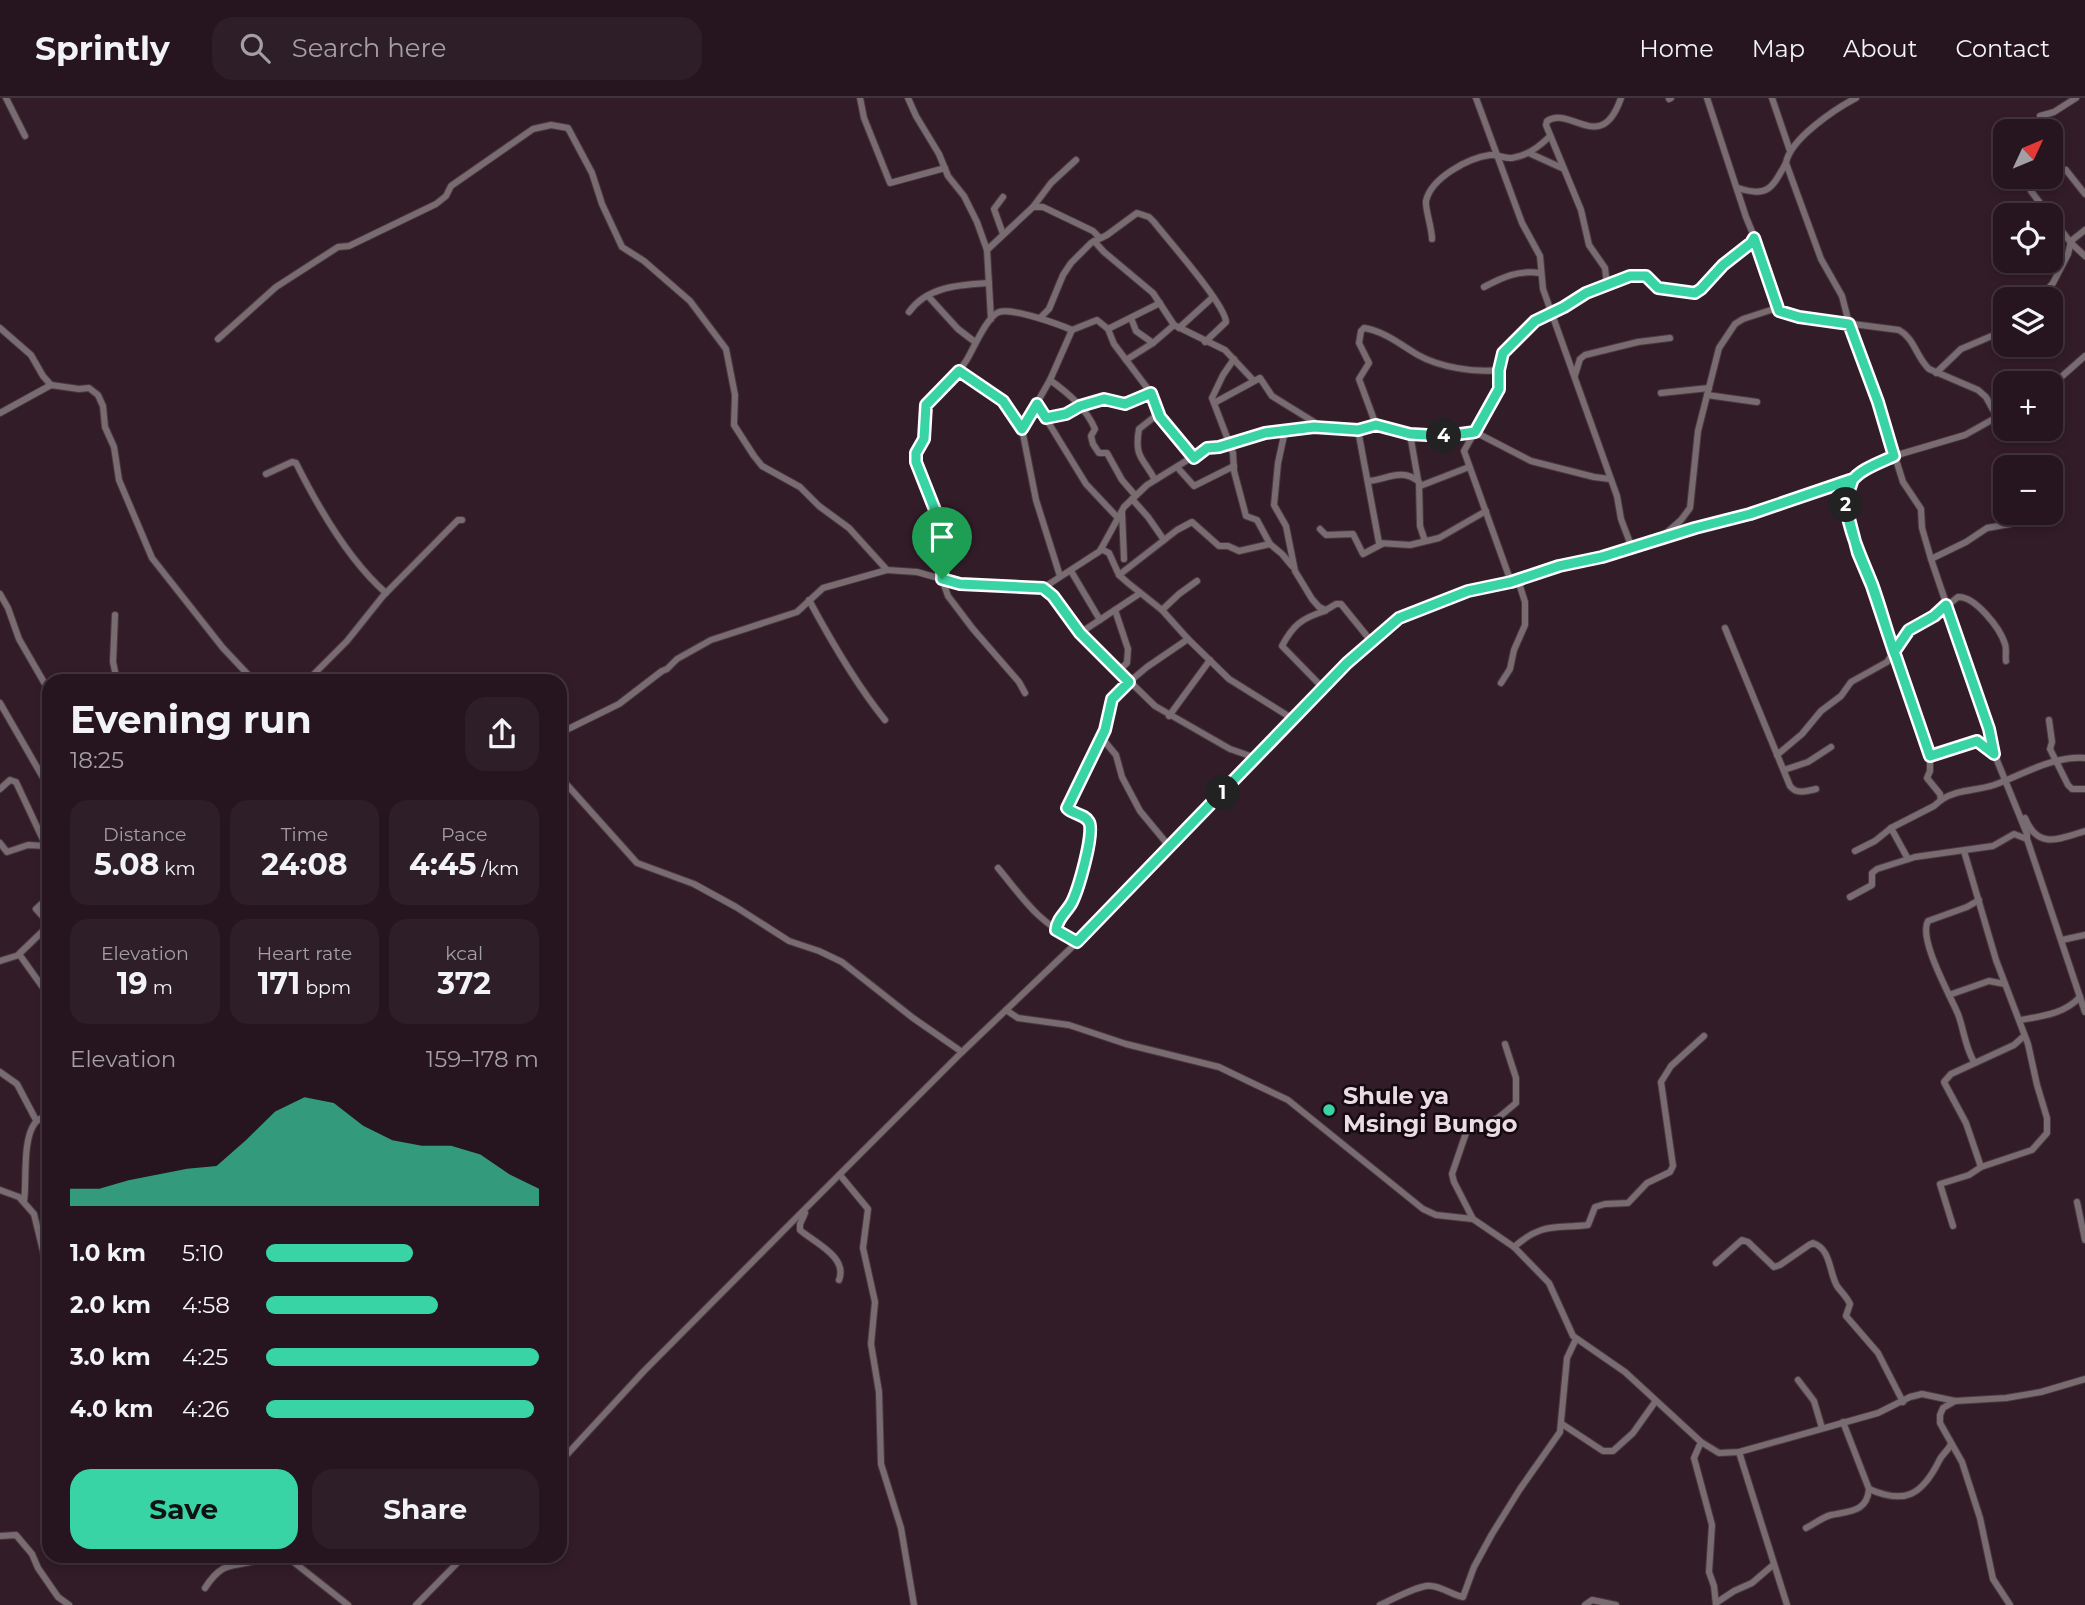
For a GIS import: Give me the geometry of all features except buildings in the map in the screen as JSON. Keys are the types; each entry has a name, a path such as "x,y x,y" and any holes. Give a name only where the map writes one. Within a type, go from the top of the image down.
{"street":[{"path":"6,98 25,136"},
{"path":"860,98 864,118 890,183 945,168"},
{"path":"908,98 945,168 968,204 987,250 991,318"},
{"path":"1476,98 1522,223 1538,252 1540,273 1552,312 1611,479 1632,548"},
{"path":"1607,285 1605,268 1589,244 1581,210 1546,125 1550,119 1560,117 1587,127 1603,124 1613,117 1621,98"},
{"path":"1707,98 1761,253 1777,308 1785,314 1888,328 1906,334 1923,364 1936,373 1978,390 1986,397 1993,410"},
{"path":"1772,98 1790,150"},
{"path":"1738,188 1750,192 1764,192 1770,188 1786,163 1790,150 1826,117 1856,98"},
{"path":"2040,116 2054,112 2076,98"},
{"path":"218,339 276,287 338,247 349,246 436,204 446,197 451,186 533,130 561,125 573,134 622,247 644,261 690,301 726,349 735,395 734,425 759,463 800,487 819,506 849,528 887,570"},
{"path":"1500,166 1508,159 1529,153 1549,136"},
{"path":"1529,153 1563,169"},
{"path":"1432,239 1426,201 1433,185 1469,162 1496,155 1508,159"},
{"path":"987,250 1033,207 1051,183 1076,160"},
{"path":"1786,163 1821,260 1842,296 1903,482 1921,509 1922,528 1931,559 1989,729 1994,754 2027,823 2038,838 2067,837 2085,831"},
{"path":"2066,170 2085,194"},
{"path":"1003,197 995,209 1003,234"},
{"path":"1033,207 1043,208 1093,231 1104,252 1153,293 1177,326 1225,350 1253,380"},
{"path":"1040,318 1049,309 1066,269 1097,239 1137,213 1154,222 1226,317 1226,322 1205,342"},
{"path":"2050,287 2071,243 2085,230"},
{"path":"2063,233 2085,256"},
{"path":"1501,683 1510,669 1514,650 1525,625 1525,602 1464,451 1499,389 1500,359 1513,341 1535,321 1586,293 1607,285 1640,275 1646,276 1658,288 1695,293 1754,238"},
{"path":"1484,287 1515,273 1540,273"},
{"path":"909,312 918,301 949,286 989,283"},
{"path":"929,296 958,329 975,342"},
{"path":"1126,360 1177,326 1213,297"},
{"path":"1108,328 1160,303"},
{"path":"1660,539 1690,508 1698,431 1719,348 1735,324 1777,308"},
{"path":"1025,693 1019,682 952,602 942,579 943,554 937,515 916,462 916,453 924,439 926,405 959,371 991,318 1001,312 1040,318 1072,330 1097,320 1108,328 1114,344 1151,393 1158,414 1194,458"},
{"path":"1131,318 1136,331 1153,343"},
{"path":"0,328 31,355 51,385"},
{"path":"1376,425 1359,379 1368,363 1359,343 1364,328 1384,335 1432,361 1469,371 1499,370"},
{"path":"1022,429 1050,380 1072,330"},
{"path":"1936,373 1961,349 1993,337"},
{"path":"1574,377 1580,359 1585,355 1638,342 1670,338"},
{"path":"2063,375 2085,356"},
{"path":"1234,359 1212,398 1235,459 1234,467 1245,514 1256,520 1270,544 1294,568 1312,600 1326,610"},
{"path":"959,371 1003,401 1022,429 1036,500 1060,576"},
{"path":"1214,403 1242,390 1260,377 1272,396 1315,423 1314,427"},
{"path":"1050,380 1080,406 1094,427 1091,436 1093,444 1099,453 1108,454 1122,480 1164,540"},
{"path":"0,413 51,385 89,388 98,395 105,427 114,447 119,481 152,558 223,648 247,674"},
{"path":"1661,393 1708,391 1757,401"},
{"path":"1046,418 1066,414 1080,406 1104,399 1125,404 1151,393"},
{"path":"1037,404 1086,484 1120,515 1124,559"},
{"path":"1155,480 1138,455 1136,442 1139,429 1158,414"},
{"path":"567,1454 644,1371 962,1052 1077,942 1323,688 1371,641 1404,615 1468,591 1515,581 1559,566 1750,514 1853,479 1894,456 1965,435 1993,419"},
{"path":"1043,588 1101,549 1120,515 1134,497 1155,480 1207,448 1265,433 1314,427 1358,430 1376,425 1410,434 1445,436 1475,432 1531,461 1611,479"},
{"path":"1358,430 1376,540 1382,544"},
{"path":"1285,431 1273,498 1276,511 1286,526 1294,568"},
{"path":"1410,434 1420,484 1420,526 1425,541"},
{"path":"266,474 295,462 354,559 386,593"},
{"path":"1177,467 1188,482 1196,486 1234,467"},
{"path":"1420,484 1469,467"},
{"path":"1368,481 1401,474 1420,484"},
{"path":"1853,479 1846,507 1858,553 1872,586 1930,756 1927,778 1940,794 1941,800"},
{"path":"1320,529 1326,535 1353,534 1363,554 1382,544 1410,545 1439,538 1486,511"},
{"path":"314,674 347,640 386,593 458,520 462,520"},
{"path":"1119,575 1192,522 1219,546 1228,546 1239,551 1270,544"},
{"path":"1931,559 1987,528 2004,525"},
{"path":"1101,549 1109,553 1119,575 1139,594 1162,610 1188,639 1240,687 1293,719"},
{"path":"567,730 619,704 677,659 711,640 788,616 802,608 822,588 887,570 917,572 960,584 1043,588 1053,596 1080,633 1149,702 1168,716 1230,749 1256,758"},
{"path":"1071,571 1100,620"},
{"path":"1162,610 1197,581"},
{"path":"0,594 19,639 42,679"},
{"path":"1080,633 1139,594"},
{"path":"1777,755 1802,734 1851,682 1884,665 1909,630 1934,616 1958,597 1964,597 1981,608 2005,644 2006,661"},
{"path":"809,600 831,640 885,720"},
{"path":"1323,688 1282,646 1304,618 1341,604 1371,641"},
{"path":"1115,610 1128,655 1127,663 1118,671"},
{"path":"115,615 113,662 116,674"},
{"path":"1725,628 1793,790 1799,792 1816,789"},
{"path":"1056,930 1076,890 1091,831 1085,818 1069,811 1067,806 1105,730 1112,699 1129,682 1188,639"},
{"path":"1168,716 1210,660"},
{"path":"0,703 42,776"},
{"path":"2049,720 2052,743 2049,747 2056,761 2070,788 2084,789"},
{"path":"1101,737 1116,755 1122,777 1140,811 1169,846"},
{"path":"1930,756 1977,741 1994,754"},
{"path":"1784,770 1808,762 1831,747"},
{"path":"1856,850 1952,793 1993,785 2063,759 2085,758"},
{"path":"0,789 11,779 16,782 42,838"},
{"path":"2006,779 2081,991 2085,1012"},
{"path":"567,785 637,863 694,884 789,941 842,962 913,1018 962,1052"},
{"path":"1891,828 1908,859"},
{"path":"1850,897 1872,885 1871,876 1874,871 1908,859 1993,846 2014,834 2027,839"},
{"path":"0,843 8,852 28,845 42,848"},
{"path":"1954,1226 1940,1184 2032,1150 2048,1133 2047,1118 2020,1020 2005,984 1964,850"},
{"path":"998,867 1036,915 1077,942"},
{"path":"1974,1062 1958,1015 1937,968 1925,924 1979,900"},
{"path":"0,961 19,955 42,932"},
{"path":"2062,940 2085,935"},
{"path":"19,955 42,986"},
{"path":"1949,995 1989,981 2005,984"},
{"path":"2020,1020 2070,1007 2081,991"},
{"path":"1006,1010 1018,1018 1069,1025 1126,1044 1219,1067 1288,1100 1423,1209 1436,1214 1473,1219 1514,1247 1549,1283 1567,1329 1576,1339 1625,1372 1701,1442 1719,1452 1739,1452 1878,1413 1922,1394 1955,1401"},
{"path":"1514,1247 1526,1237 1543,1229 1563,1225 1588,1225 1595,1208 1605,1204 1628,1203 1647,1183 1670,1171 1673,1166 1661,1082 1671,1066 1704,1036"},
{"path":"1981,1167 1966,1123 1944,1082 1951,1074 2014,1045 2024,1036"},
{"path":"1473,1219 1457,1190 1452,1174 1467,1130 1498,1118 1516,1103 1516,1078 1504,1044"},
{"path":"0,1072 17,1084 36,1121"},
{"path":"24,1201 29,1139 36,1121 42,1118"},
{"path":"840,1175 868,1209 863,1248 875,1302 870,1344 879,1392 881,1464 901,1528 914,1605"},
{"path":"0,1190 24,1201 34,1214 42,1240"},
{"path":"2077,1202 2085,1240"},
{"path":"807,1208 800,1230 839,1262 842,1273 839,1280"},
{"path":"1716,1263 1742,1240 1748,1242 1774,1268 1809,1245 1820,1245 1835,1282 1850,1304 1846,1316 1878,1353 1903,1402"},
{"path":"1380,1605 1429,1585 1463,1597 1492,1534 1560,1432 1567,1358 1576,1339"},
{"path":"2010,1605 1990,1571 1980,1518 1962,1462 1942,1430 1940,1415 1947,1404 1955,1401 2041,1392 2085,1379"},
{"path":"1798,1380 1814,1401 1822,1428"},
{"path":"1562,1424 1603,1451 1613,1451 1633,1433 1655,1402"},
{"path":"1806,1528 1830,1515 1857,1510 1868,1498 1869,1489 1843,1422"},
{"path":"1701,1442 1694,1458 1712,1525 1709,1572 1716,1604 1734,1591 1752,1583 1773,1566"},
{"path":"1869,1489 1892,1497 1914,1493 1933,1474 1939,1459 1951,1444"},
{"path":"1739,1452 1787,1605"},
{"path":"0,1536 16,1535 32,1554 38,1568 60,1599 69,1605"},
{"path":"205,1588 222,1567 249,1563"},
{"path":"295,1563 348,1605"},
{"path":"416,1605 457,1563"},
{"path":"1585,1605 1592,1600 1600,1600 1616,1605"}],"place":[{"name":"Shule ya Msingi Bungo","path":"1329,1110"}],"route":[{"path":"942,579 943,554 937,515 916,462 916,453 924,439 926,405 959,371 996,394 1022,429 1037,404 1046,418 1066,414 1080,406 1104,399 1125,404 1151,393 1158,414 1194,458 1207,448 1265,433 1314,427 1358,430 1383,425 1410,434 1462,435 1475,432 1499,389 1500,359 1503,353 1535,321 1586,293 1630,276 1646,276 1658,288 1695,293 1711,281 1723,265 1754,238 1779,311 1799,317 1849,324 1878,402 1894,456 1853,479 1848,491 1846,507 1856,543 1858,553 1872,586 1894,652 1909,630 1934,616 1946,605 1989,729 1994,754 1977,741 1930,756 1920,731 1872,586 1858,553 1846,507 1853,479 1750,514 1602,557 1559,566 1511,582 1468,591 1404,615 1347,663 1077,942 1056,930 1056,925 1071,904 1076,890 1085,863 1091,827 1085,818 1067,808 1105,730 1109,705 1117,692 1129,682 1080,633 1053,596 1043,588 960,584 942,579"}]}
